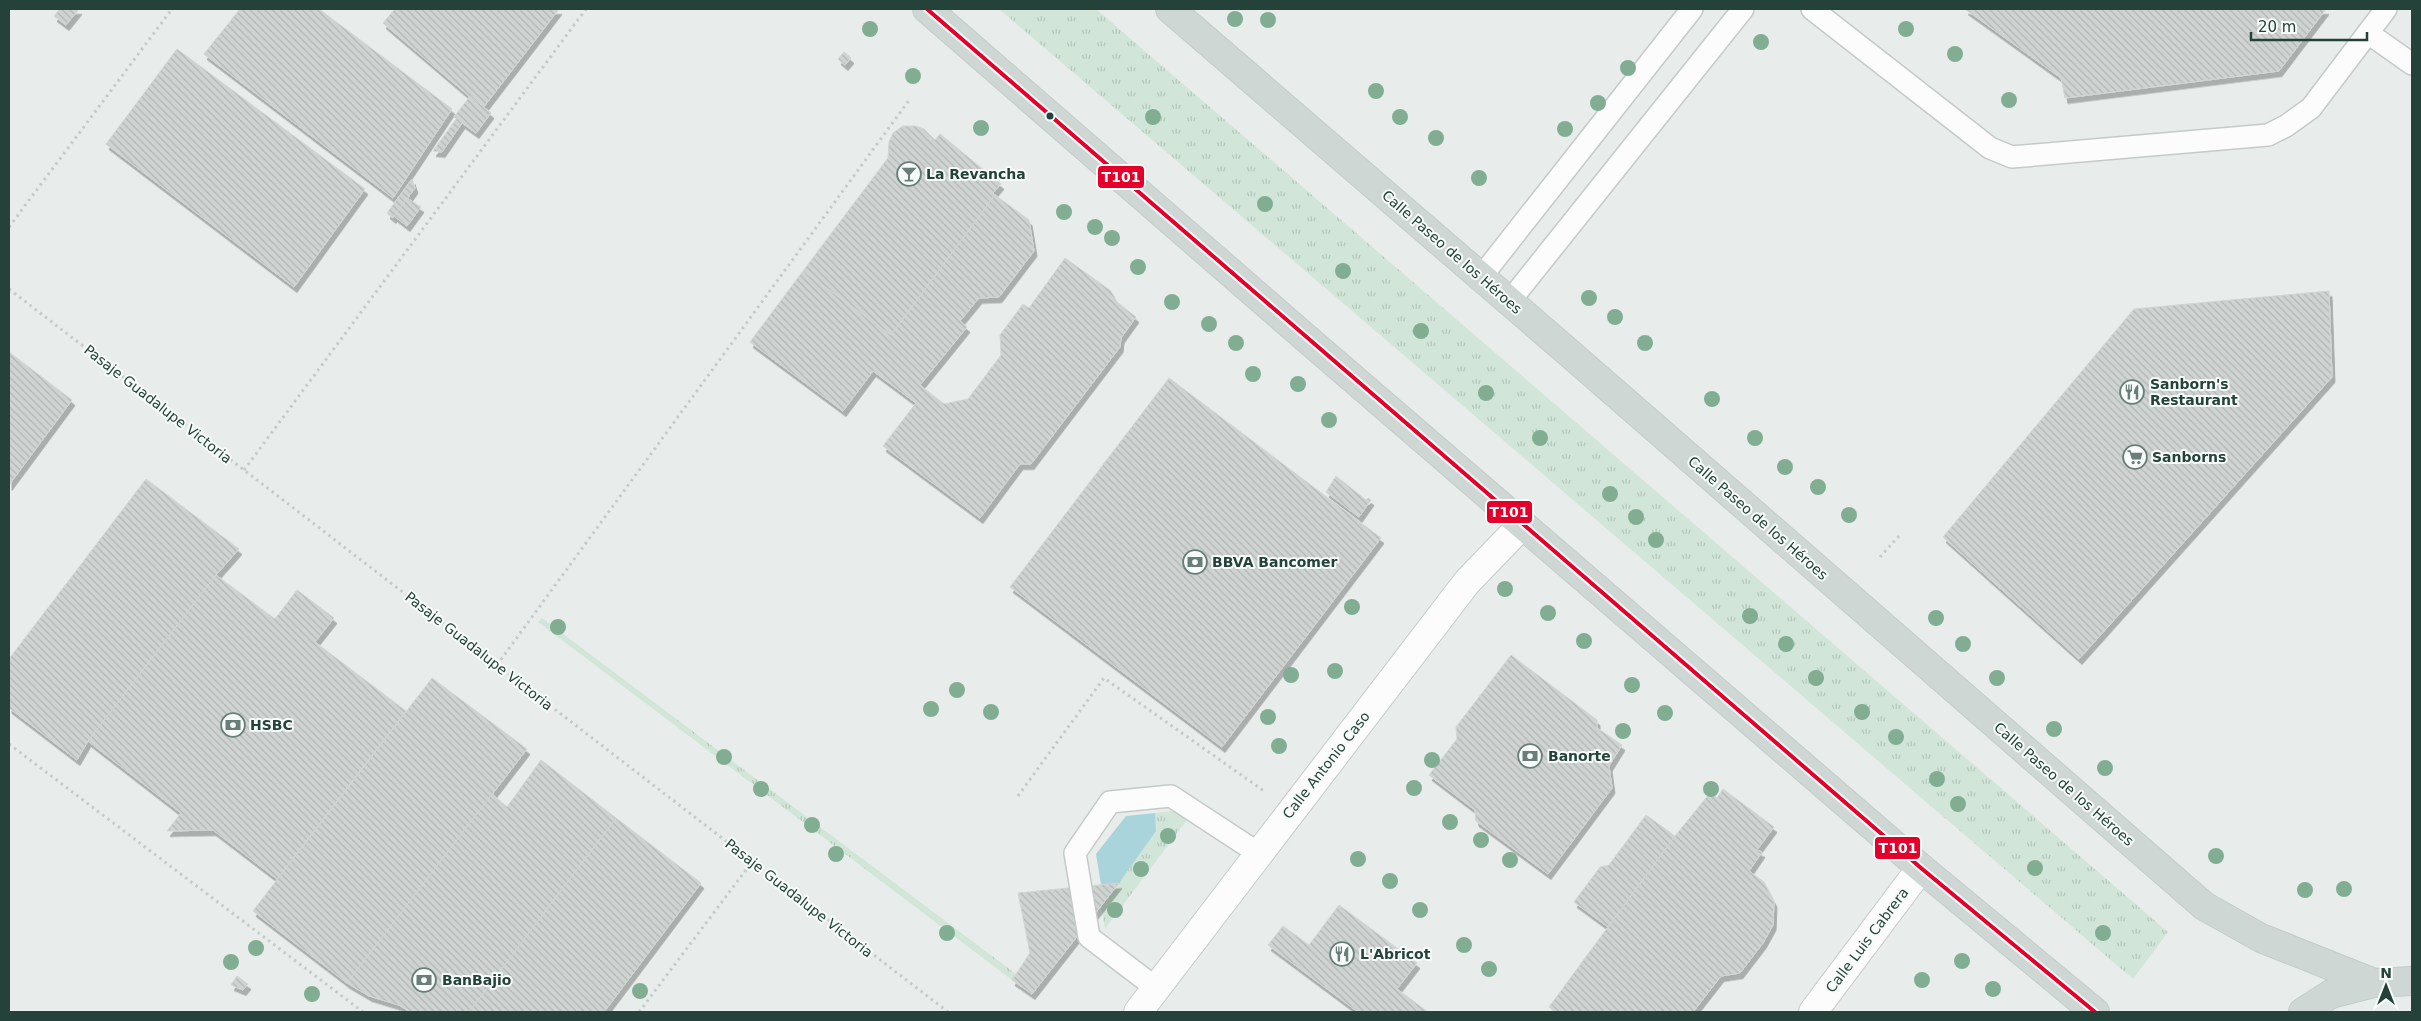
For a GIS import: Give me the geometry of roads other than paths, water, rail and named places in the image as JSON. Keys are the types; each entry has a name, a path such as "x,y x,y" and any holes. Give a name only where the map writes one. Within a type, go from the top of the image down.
{"main road":[{"path":"928,9 1522,525 1921,868 2095,1012"},
{"name":"Calle Paseo de los Héroes","path":"1170,9 2204,906 2260,938 2374,983"},
{"path":"2303,1012 2331,994 2374,983 2412,981"}],"street":[{"name":"Calle Antonio Caso","path":"1138,1012 1467,582 1522,525"},
{"name":"Calle Luis Cabrera","path":"1813,1012 1921,868"}],"lane":[{"path":"1481,277 1692,9"},
{"path":"1509,302 1743,9"},
{"path":"1812,9 1990,148 2012,156 2268,135 2305,113 2386,9"},
{"path":"2368,33 2412,64"},
{"path":"1156,988 1090,937 1075,852 1110,802 1171,796 1258,853"}],"water":[{"path":"1155,813 1156,831 1119,883 1101,885 1096,854 1126,816"}],"place":[{"name":"La Revancha","path":"909,174"},
{"name":"Sanborn's Restaurant","path":"2132,392"},
{"name":"Sanborns","path":"2135,457"},
{"name":"BBVA Bancomer","path":"1195,562"},
{"name":"HSBC","path":"233,725"},
{"name":"Banorte","path":"1530,756"},
{"name":"L'Abricot","path":"1342,954"},
{"name":"BanBajio","path":"424,980"}]}
